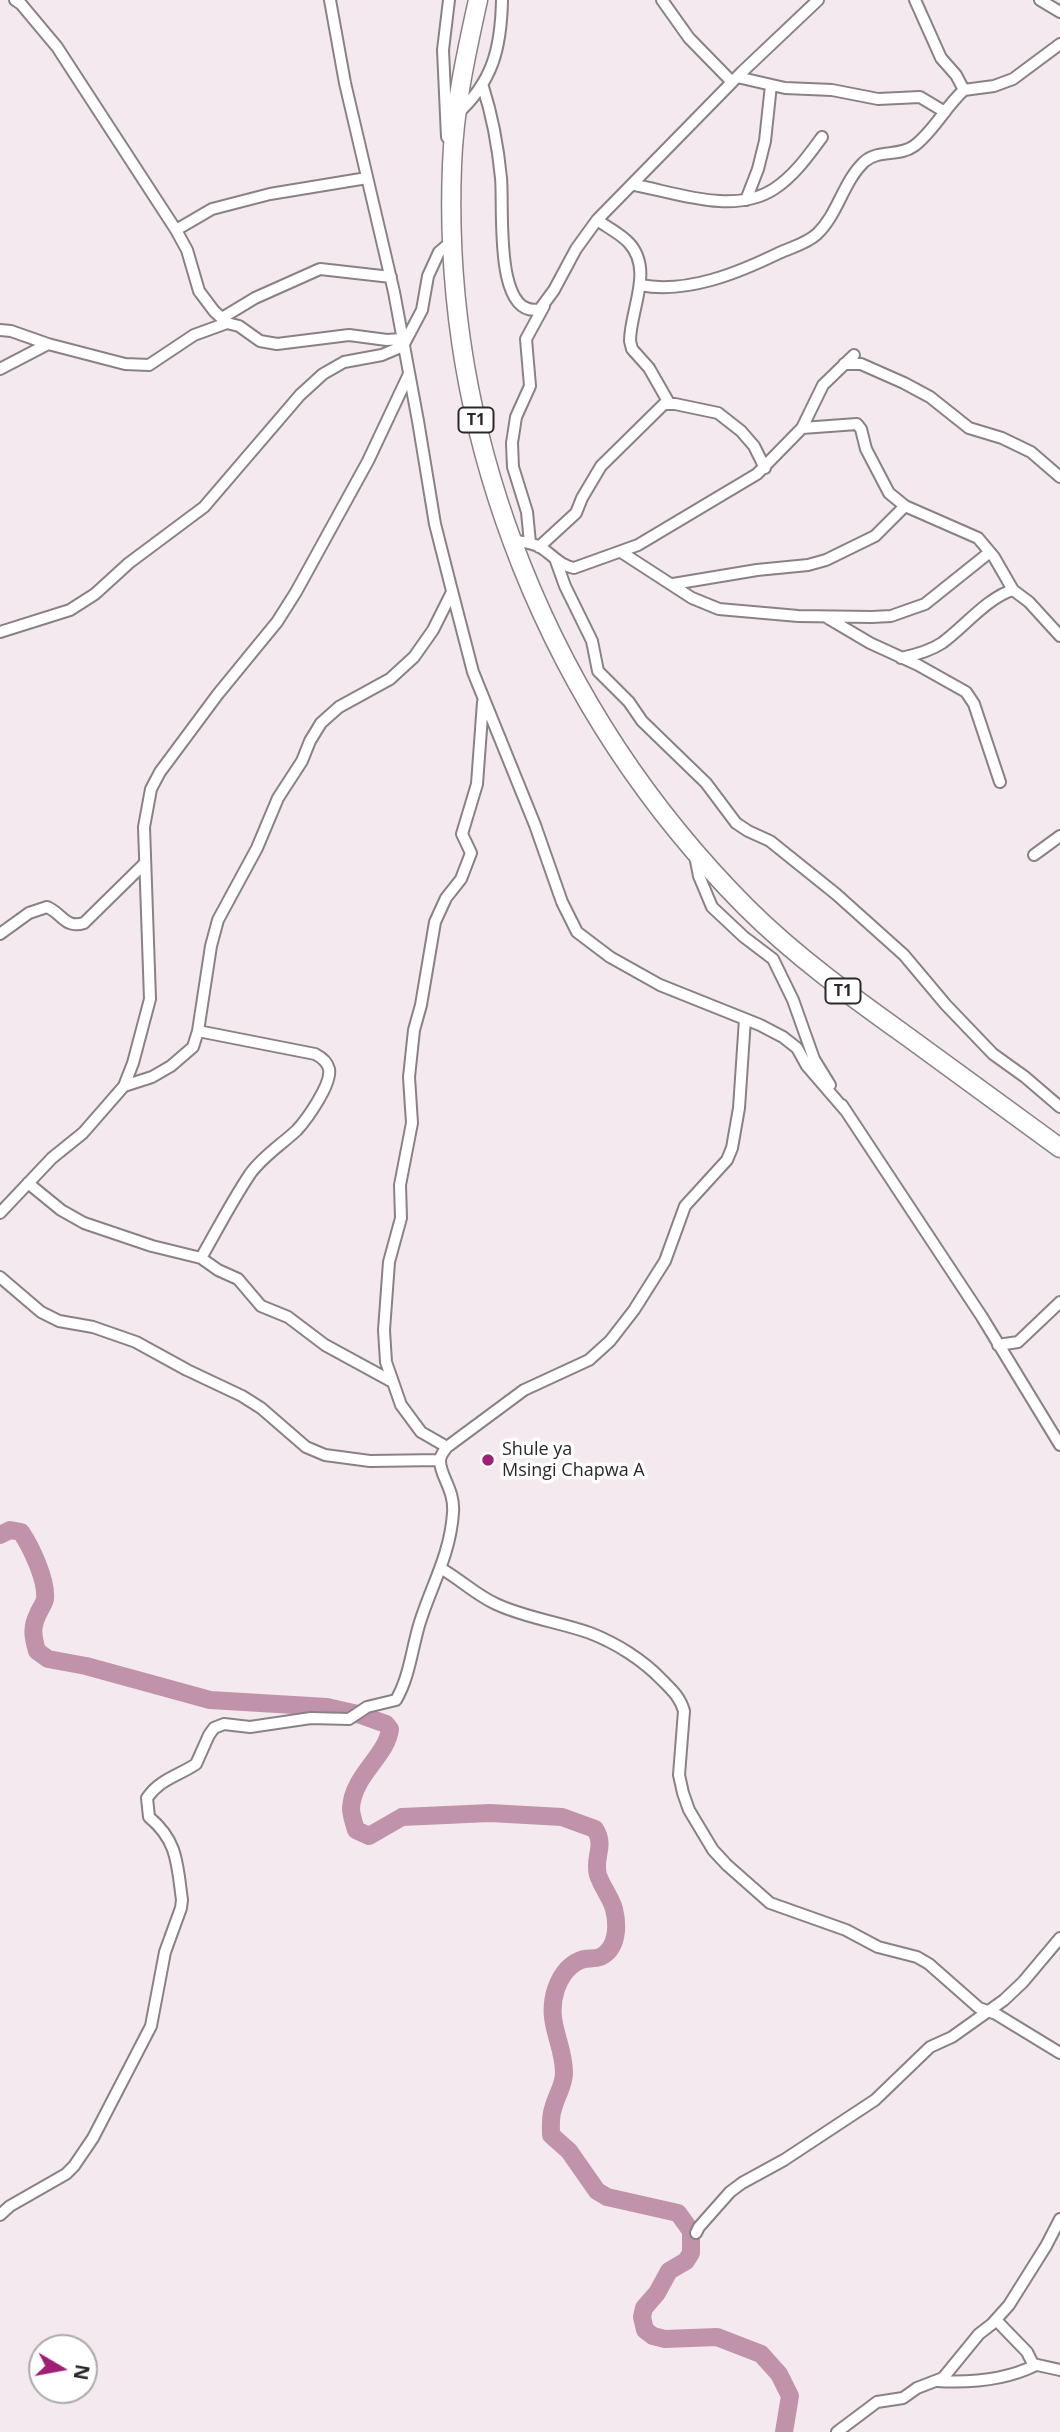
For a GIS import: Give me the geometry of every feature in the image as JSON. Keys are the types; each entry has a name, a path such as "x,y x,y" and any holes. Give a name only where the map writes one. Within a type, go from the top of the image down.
{"highway":[{"name":"T1","path":"478,0 456,115 452,163 452,241 458,317 489,477 527,543 559,651 599,721 654,801 746,907 843,991 1060,1148"}],"street":[{"path":"15,0 57,47 176,230 187,250 200,291 224,321 239,326 260,341 277,344 349,335 402,343"},
{"path":"330,0 345,83 391,277 435,524 472,672 535,825 562,902 577,932 610,957 660,985 745,1019 797,1048 807,1066 845,1110"},
{"path":"449,0 443,50 445,112 452,163"},
{"path":"456,115 474,100 483,87 501,37 502,0"},
{"path":"662,0 689,38 735,79 843,91 878,99 920,97 945,112"},
{"path":"527,543 527,512 513,467 512,443 516,417 530,386 526,340 545,304 576,249 597,220 735,79 818,0"},
{"path":"915,0 941,58 956,75 964,90"},
{"path":"1040,0 1060,12"},
{"path":"640,285 663,287 708,280 746,269 806,242 817,234 832,215 869,158 906,151 915,145 964,90 994,86 1013,79 1060,44"},
{"path":"746,200 765,141 771,85"},
{"path":"483,87 501,178 504,256 508,281 515,300 521,306 534,311 545,304"},
{"path":"635,185 702,198 735,202 746,200 765,194 785,180 802,164 822,137"},
{"path":"176,230 212,209 270,194 367,177"},
{"path":"597,220 631,245 640,268 640,285 630,333 632,349 649,368 669,403"},
{"path":"0,632 70,610 95,594 129,563 204,507 300,395 323,374 344,362 382,355 402,343 422,310 428,276 439,251 452,241"},
{"path":"0,330 125,364 149,365 194,334 224,321 255,298 320,269 391,277"},
{"path":"0,369 48,344"},
{"path":"527,543 556,561 575,568 621,552 656,535 742,485 765,468 802,428 823,385 854,355"},
{"path":"844,364 861,364 904,383 930,397 969,428 1002,438 1031,452 1060,477"},
{"path":"0,1213 52,1158 83,1133 124,1086 134,1063 150,999 144,827 151,789 160,772 218,694 278,622 368,461 409,374"},
{"path":"527,543 576,513 590,483 611,455 656,409 669,403 718,413 741,431 754,446 765,468"},
{"path":"802,428 857,424 885,487 896,500 978,538 1006,575 1013,590 1029,602 1060,636"},
{"path":"673,584 764,569 808,565 826,560 875,536 905,506"},
{"path":"621,552 701,603 719,609 746,613 877,617 912,610 925,604 990,552"},
{"path":"556,561 592,641 598,671 629,702 642,721 706,783 736,822 770,841 836,894 904,955 946,1005 993,1054 1060,1107"},
{"path":"901,658 940,644 997,597 1013,590"},
{"path":"124,1086 152,1077 171,1066 193,1047 218,920 257,848 278,798 302,761 321,723 339,707 390,679 414,657 452,592"},
{"path":"824,616 956,686 971,697 1000,782"},
{"path":"447,1447 421,1432 401,1405 386,1362 384,1331 389,1262 401,1217 400,1185 412,1123 410,1050 421,1005 435,922 446,898 461,879 471,853 462,834 477,784 483,700"},
{"path":"1034,855 1060,836"},
{"path":"694,848 699,876 712,907 773,959 793,1000 814,1059 1060,1445"},
{"path":"0,934 29,914 47,907 67,924 75,926 84,923 144,864"},
{"path":"0,2215 10,2206 57,2181 74,2166 93,2138 151,2026 164,1952 182,1900 172,1846 163,1828 149,1817 147,1798 166,1778 196,1764 209,1735 214,1728 224,1724 250,1727 311,1718 349,1720 367,1707 396,1700 407,1672 423,1614 442,1569 454,1506 440,1460 447,1447 524,1390 589,1360 610,1341 634,1310 665,1261 685,1206 727,1160 732,1149 739,1108 745,1019"},
{"path":"198,1031 315,1054 323,1058 329,1067 329,1077 312,1111 251,1173 201,1258"},
{"path":"28,1183 61,1210 84,1223 152,1246 201,1258 238,1279 261,1306 288,1317 325,1345 391,1381"},
{"path":"0,1277 41,1311 59,1321 93,1327 136,1342 242,1396 261,1408 306,1447 325,1455 370,1461 440,1460"},
{"path":"998,1345 1018,1342 1060,1302"},
{"path":"442,1569 484,1598 530,1617 591,1634 631,1655 652,1670 679,1697 684,1711 679,1775 689,1811 713,1850 769,1903 846,1930 878,1947 917,1956 974,2004 1060,2053"},
{"path":"696,2233 742,2183 783,2160 875,2100 924,2052 961,2032 988,2011 1023,1982 1060,1938"},
{"path":"937,2381 1009,2305 1060,2219"},
{"path":"996,2320 1036,2365"},
{"path":"837,2432 877,2402 903,2398 917,2388 937,2381 972,2382 1004,2376 1036,2365 1060,2370"}],"waterway":[{"path":"0,1535 10,1530 21,1532 38,1564 44,1583 45,1599 34,1624 34,1637 37,1651 48,1659 86,1666 210,1700 327,1707 386,1724 390,1729 388,1739 353,1796 351,1811 356,1830 369,1836 402,1817 490,1813 562,1817 595,1829 599,1841 598,1875 614,1909 615,1936 606,1953 598,1958 584,1959 570,1967 563,1974 556,1989 553,2012 564,2073 552,2112 551,2135 569,2151 597,2191 607,2197 678,2213 691,2231 691,2253 686,2261 669,2271 657,2293 644,2308 642,2317 645,2330 653,2336 665,2339 717,2337 761,2354 779,2374 790,2396 784,2432"}],"place":[{"name":"Shule ya Msingi Chapwa A","path":"488,1460"}]}
